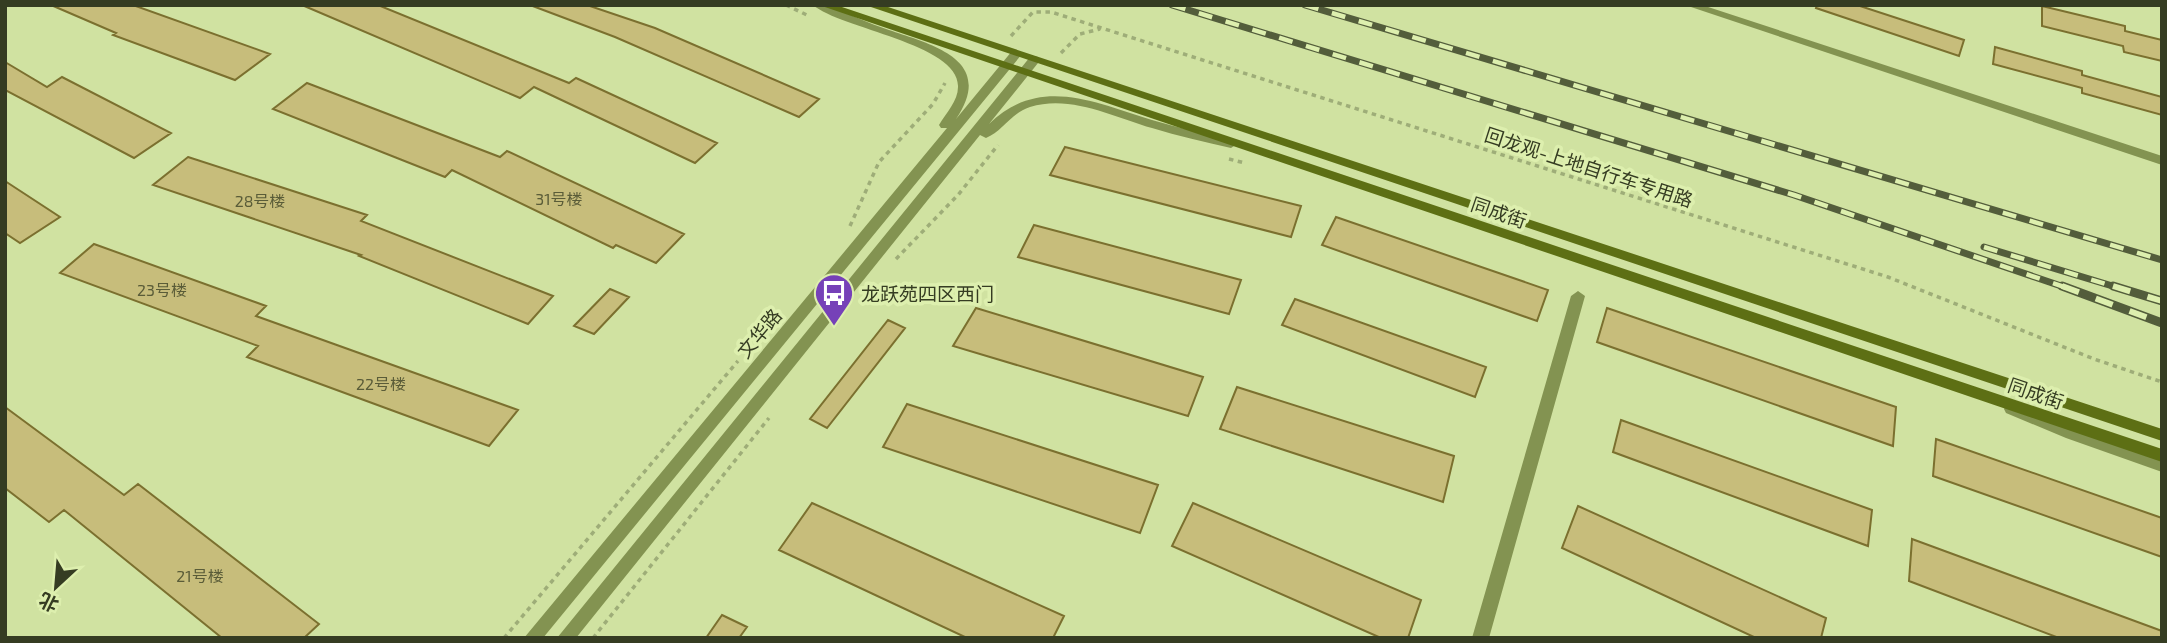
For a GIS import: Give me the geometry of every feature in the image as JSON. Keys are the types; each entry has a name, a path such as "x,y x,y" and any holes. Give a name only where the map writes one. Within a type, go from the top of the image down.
{"main road":[{"name":"同成街","path":"821,5 1005,66 1253,157 2162,456"},
{"name":"同成街","path":"870,5 2162,435"}],"street":[{"path":"821,5 858,23 937,50 953,60 961,73 965,90 961,102 907,185"},
{"path":"1690,5 2162,161"},
{"name":"文华路","path":"532,638 1016,54"},
{"path":"565,638 1034,60"},
{"path":"879,251 935,197 995,123 1014,109 1037,101 1052,98 1081,100 1253,157"},
{"path":"1480,638 1578,296"},
{"path":"1961,388 2062,431 2162,465"}],"path":[{"path":"786,5 816,20"},
{"name":"回龙观-上地自行车专用路","path":"1010,37 1030,14 1041,10 1116,32 1888,277 2060,346 2162,382"},
{"path":"1061,53 1072,40 1085,32 1097,29 1116,32"},
{"path":"846,233 858,214 869,178 880,160 938,96 945,85 944,75"},
{"path":"894,261 958,195 1001,141"},
{"path":"1220,157 1253,157"},
{"path":"504,638 744,353"},
{"path":"593,638 775,410"}],"building":[{"path":"51,5 133,5 270,54 235,80 113,35 116,33"},
{"path":"302,5 378,5 569,83 576,78 717,143 695,163 534,87 520,98"},
{"path":"530,5 587,5 655,28 819,99 799,117 615,37"},
{"path":"1817,5 1857,5 1964,40 1959,56 1816,8"},
{"path":"2042,6 2125,26 2125,31 2162,40 2162,61 2124,52 2123,46 2042,26"},
{"path":"1995,47 2162,97 2162,115 2082,93 2082,88 1993,64"},
{"path":"5,62 47,87 62,77 171,133 134,158 5,90"},
{"path":"307,83 500,157 507,151 684,234 656,263 616,245 613,248 452,170 445,177 273,109"},
{"path":"1065,147 1301,206 1291,237 1050,175"},
{"path":"188,157 367,215 361,221 553,296 528,324 359,256 361,255 153,185"},
{"path":"5,181 60,217 20,243 5,233"},
{"path":"1336,217 1548,290 1537,321 1322,245"},
{"path":"1034,225 1241,280 1229,314 1018,257"},
{"path":"94,244 266,306 256,316 518,410 489,446 247,357 258,346 60,273"},
{"path":"610,289 629,297 594,334 574,326"},
{"path":"1295,299 1486,367 1475,397 1282,325"},
{"path":"976,308 1203,377 1188,416 953,346"},
{"path":"1607,308 1896,407 1893,446 1597,342"},
{"path":"888,320 905,328 827,428 810,419"},
{"path":"1237,387 1454,456 1443,502 1220,429"},
{"path":"907,404 1158,485 1140,533 883,447"},
{"path":"5,407 124,495 138,484 319,624 304,638 222,638 64,510 49,522 5,488"},
{"path":"1621,420 1872,510 1868,546 1613,452"},
{"path":"1936,439 2162,518 2162,557 1933,476"},
{"path":"812,503 1064,616 1053,638 967,638 779,550"},
{"path":"1193,503 1421,600 1408,638 1381,638 1172,546"},
{"path":"1578,506 1826,618 1821,638 1756,638 1562,548"},
{"path":"1912,539 2162,631 2162,638 2059,638 1909,581"},
{"path":"722,615 747,627 739,638 706,638"}],"railway":[{"path":"1172,5 1794,195 2067,288"},
{"path":"1305,5 2162,260"},
{"path":"1984,247 2119,288"},
{"path":"2062,286 2162,323"},
{"path":"2113,286 2162,301"}],"place":[{"name":"龙跃苑四区西门","path":"834,327"}]}
